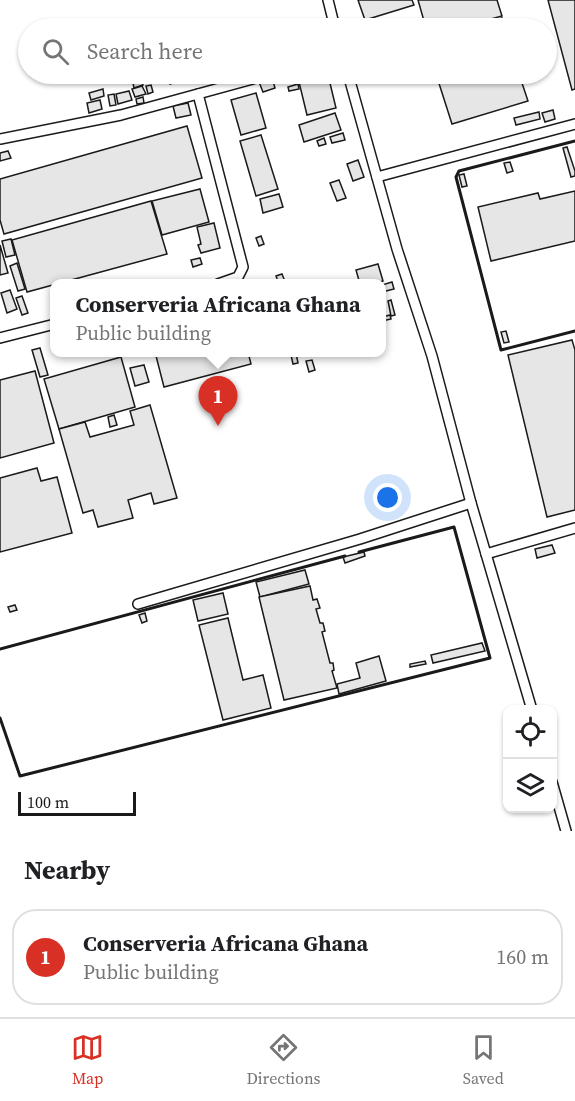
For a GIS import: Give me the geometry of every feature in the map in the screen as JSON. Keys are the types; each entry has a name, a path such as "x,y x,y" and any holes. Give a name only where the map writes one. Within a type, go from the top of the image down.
{"street":[{"path":"328,0 332,18"},
{"path":"0,139 121,115 234,84"},
{"path":"351,84 397,249 432,356 471,503 531,705"},
{"path":"198,94 243,267 238,277 232,279"},
{"path":"377,177 575,123"},
{"path":"0,338 50,325"},
{"path":"138,604 360,540 471,503"},
{"path":"486,554 575,528"},
{"path":"557,800 566,831"}],"building":[{"path":"358,0 412,0 414,5 372,18 364,18"},
{"path":"418,0 497,0 502,16 495,18 423,18"},
{"path":"548,0 575,0 575,89 572,90 557,34 557,18 553,18"},
{"path":"133,84 143,84 143,85 134,88"},
{"path":"260,84 274,84 275,88 263,92"},
{"path":"298,84 299,89 289,91 288,87"},
{"path":"299,84 330,84 336,108 307,115"},
{"path":"439,84 522,84 528,101 452,124"},
{"path":"151,85 153,92 148,94 146,86"},
{"path":"142,86 146,94 135,97 132,89"},
{"path":"103,89 104,96 91,100 89,93"},
{"path":"129,91 132,100 118,104 116,94"},
{"path":"256,93 266,128 241,135 231,100"},
{"path":"114,94 116,105 110,106 108,95"},
{"path":"143,97 144,103 137,104 136,99"},
{"path":"100,100 102,109 89,113 87,103"},
{"path":"188,103 191,115 176,118 173,106"},
{"path":"553,110 555,119 545,122 542,113"},
{"path":"539,112 540,119 516,125 514,118"},
{"path":"335,113 341,130 304,142 299,125"},
{"path":"187,126 202,178 4,234 0,220 0,179"},
{"path":"343,133 345,140 332,143 330,137"},
{"path":"261,135 278,189 256,196 240,141"},
{"path":"324,138 326,144 319,146 317,141"},
{"path":"567,147 575,171 575,176 571,177 563,148"},
{"path":"8,151 11,158 0,161 0,153"},
{"path":"358,160 364,177 353,181 347,164"},
{"path":"510,162 513,171 507,173 504,163"},
{"path":"464,174 467,186 462,187 459,175"},
{"path":"339,180 346,198 337,201 330,183"},
{"path":"200,189 209,222 162,235 152,201"},
{"path":"575,191 575,241 491,261 478,207 538,193 540,199"},
{"path":"279,194 283,207 263,213 260,199"},
{"path":"151,201 167,254 75,279 50,279 50,286 27,292 12,240"},
{"path":"214,223 220,248 201,253 197,227"},
{"path":"261,236 264,244 259,246 256,238"},
{"path":"11,239 15,255 6,257 2,241"},
{"path":"0,245 8,273 0,275"},
{"path":"200,258 202,264 193,267 191,260"},
{"path":"17,263 25,289 18,291 10,266"},
{"path":"378,264 382,279 359,279 356,270"},
{"path":"282,274 284,279 277,279 276,276"},
{"path":"392,282 394,289 386,291 386,284"},
{"path":"10,290 17,309 7,313 1,293"},
{"path":"22,296 28,313 22,315 16,298"},
{"path":"391,300 395,315 391,316 388,301"},
{"path":"506,331 509,342 504,343 501,332"},
{"path":"572,340 575,350 575,510 547,517 508,355"},
{"path":"40,348 48,375 40,377 32,350"},
{"path":"121,357 135,407 59,429 44,379"},
{"path":"156,357 249,357 251,364 164,387"},
{"path":"291,357 297,357 298,363 293,364"},
{"path":"312,360 315,370 309,372 306,361"},
{"path":"144,365 149,382 135,386 130,368"},
{"path":"35,371 54,443 0,458 0,380"},
{"path":"150,405 177,498 154,504 151,493 128,500 133,518 98,527 93,510 83,513 59,429 85,422 90,437 134,425 130,411"},
{"path":"114,415 117,425 110,427 108,417"},
{"path":"37,468 41,481 57,477 72,533 0,552 0,478"},
{"path":"552,545 555,553 537,558 535,549"},
{"path":"364,552 365,556 345,563 343,557"},
{"path":"305,570 309,584 260,597 256,582"},
{"path":"310,586 313,600 317,599 320,608 316,609 320,623 323,623 325,631 322,632 330,663 333,663 334,670 332,671 337,688 284,700 259,597"},
{"path":"223,593 228,614 198,621 193,600"},
{"path":"15,605 17,610 10,612 8,607"},
{"path":"145,613 147,621 142,623 139,615"},
{"path":"228,618 243,680 263,675 271,708 223,720 199,625"},
{"path":"482,643 485,651 433,663 431,655"},
{"path":"379,656 386,681 339,694 337,684 360,678 356,663"},
{"path":"425,661 426,664 410,667 410,664"}],"wall":[{"path":"575,141 459,171 456,177 501,350 575,331"},
{"path":"0,718 20,776 490,658 454,527 359,552"},
{"path":"0,649 345,556"}],"place":[{"name":"Conserveria Africana Ghana","path":"218,426"}]}
